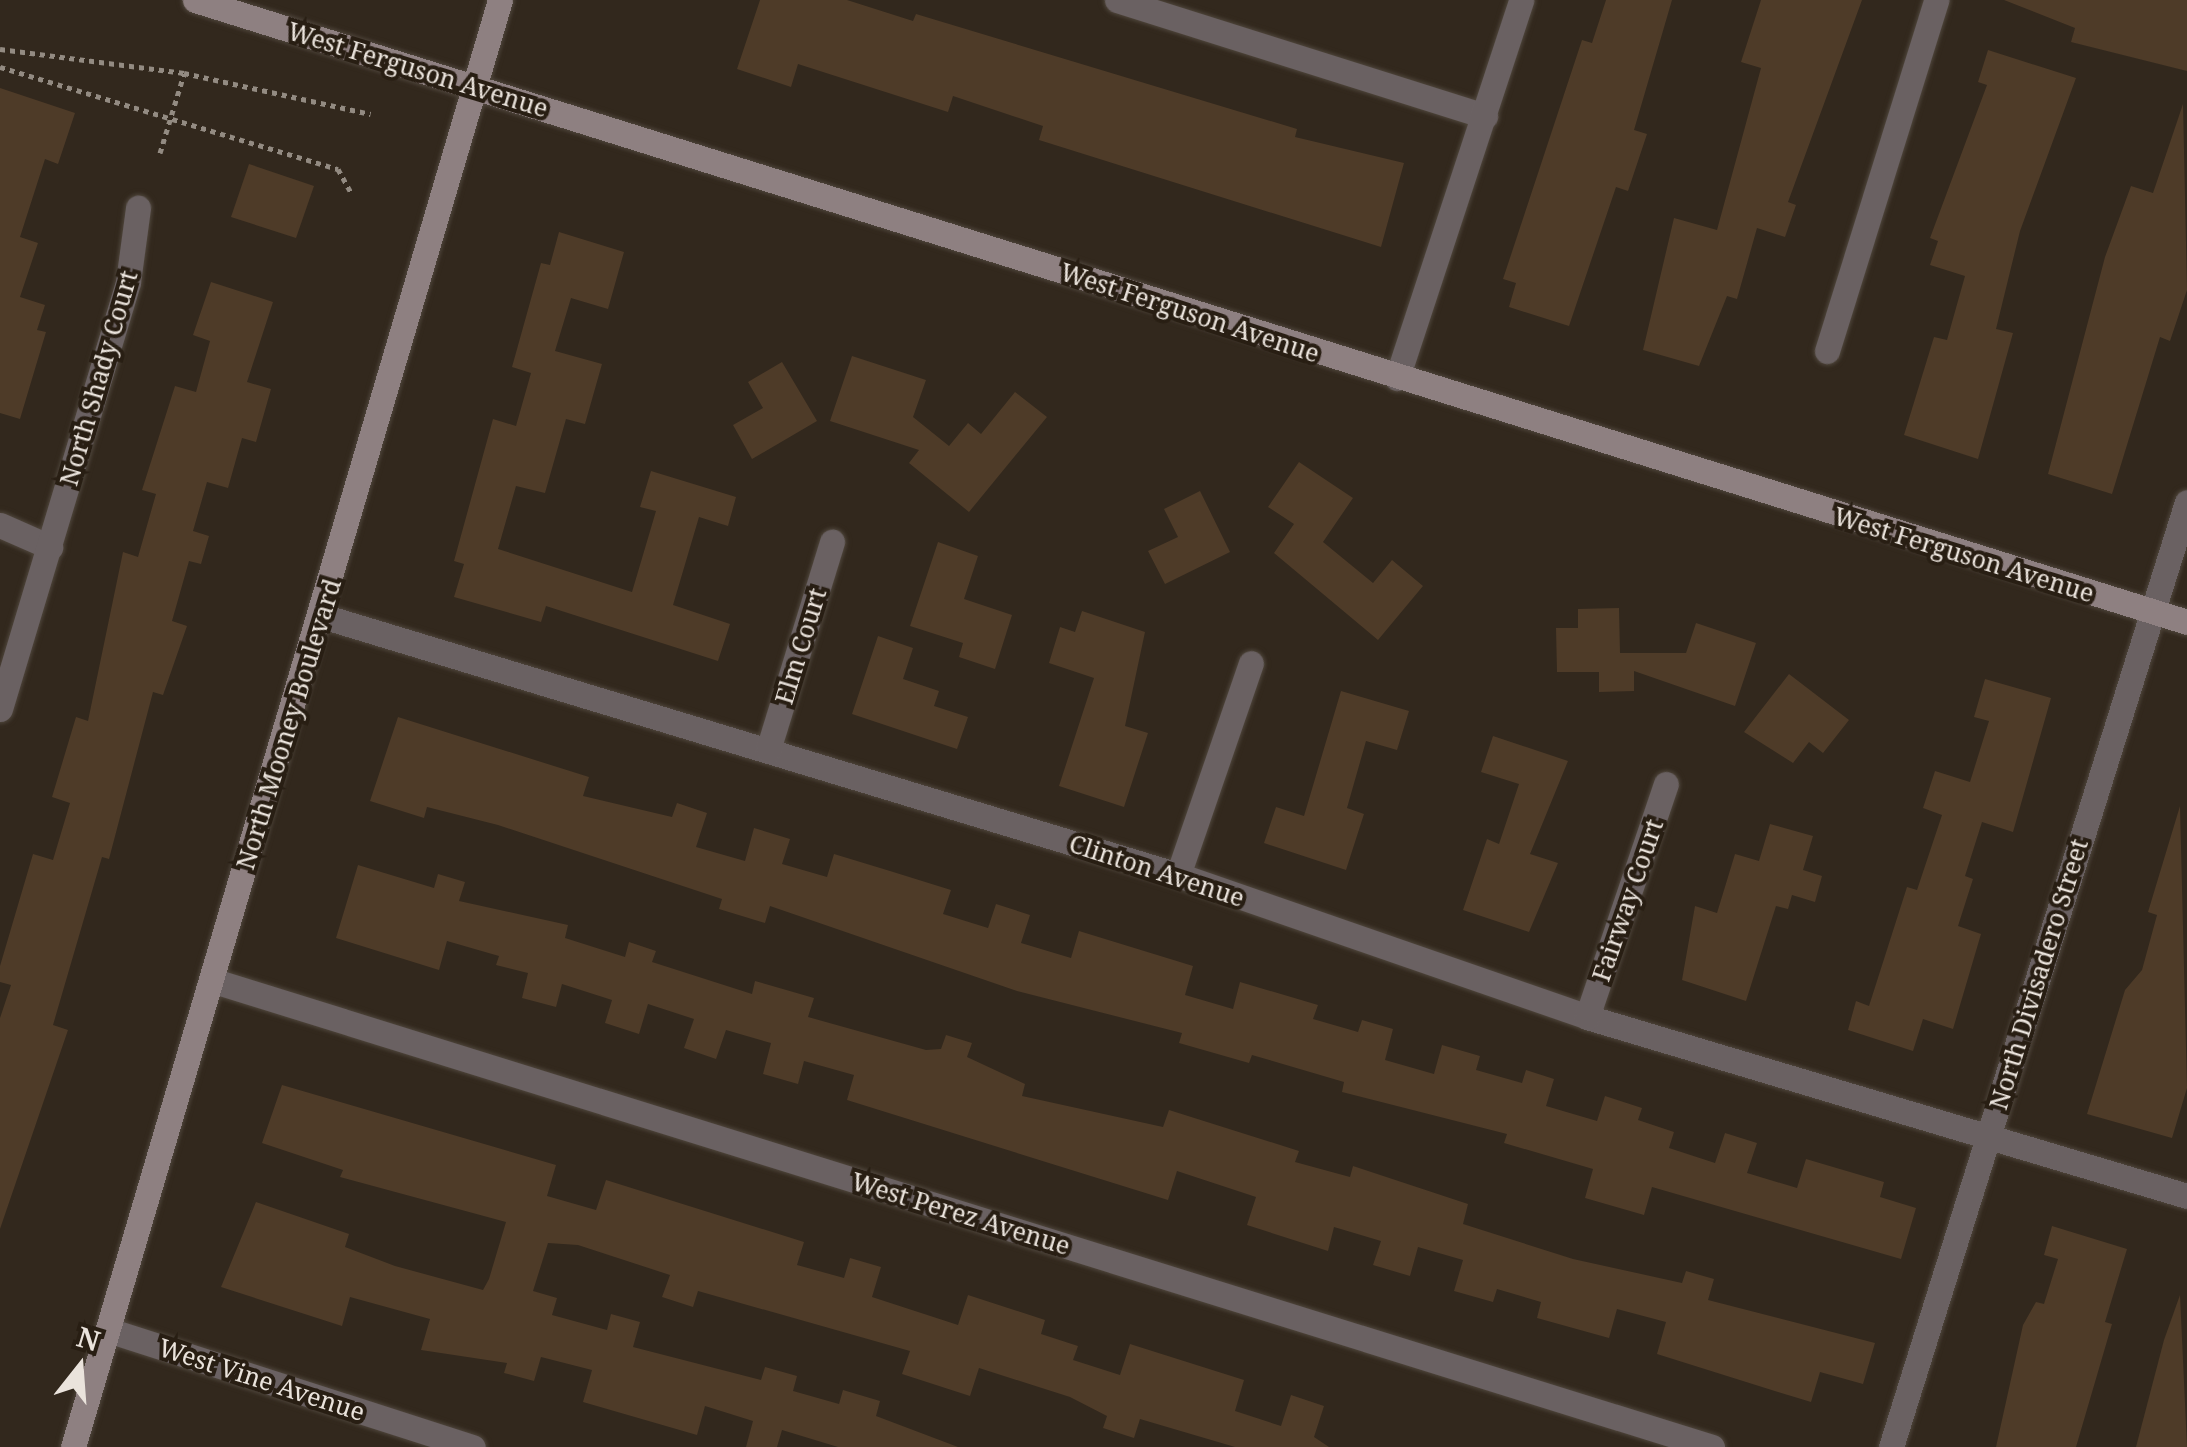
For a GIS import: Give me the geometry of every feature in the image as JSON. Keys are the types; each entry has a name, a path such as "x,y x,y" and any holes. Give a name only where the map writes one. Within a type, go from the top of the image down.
{"street":[{"name":"West Ferguson Avenue","path":"194,0 2187,622"},
{"name":"North Mooney Boulevard","path":"74,1447 210,980 322,616 500,0"},
{"path":"1117,0 1485,116"},
{"path":"1397,378 1522,0"},
{"path":"1827,351 1936,0"},
{"name":"North Shady Court","path":"0,709 128,282 138,208"},
{"name":"North Divisadero Street","path":"1891,1447 1989,1137 2146,611 2187,502"},
{"path":"0,525 50,547"},
{"name":"Elm Court","path":"768,750 832,542"},
{"name":"Clinton Avenue","path":"322,616 1178,875 1588,1016 2187,1196"},
{"path":"1178,875 1251,662"},
{"name":"Fairway Court","path":"1588,1016 1666,784"},
{"name":"West Perez Avenue","path":"210,980 1712,1447"},
{"name":"West Vine Avenue","path":"108,1330 473,1447"}],"path":[{"path":"0,48 184,74 371,114"},
{"path":"0,67 338,170 352,194"},
{"path":"160,152 184,74"}],"building":[{"path":"760,0 847,0 913,21 916,14 1297,129 1295,137 1404,163 1381,247 1039,140 1043,126 953,96 948,112 798,64 791,87 737,69"},
{"path":"1606,0 1672,0 1634,130 1647,134 1628,191 1616,187 1569,326 1509,307 1516,283 1503,279 1582,40 1592,43"},
{"path":"1761,0 1862,0 1788,202 1796,205 1785,237 1757,228 1737,299 1727,296 1699,366 1643,350 1674,218 1717,230 1761,68 1741,62"},
{"path":"2004,0 2187,0 2187,71 2071,42 2075,28"},
{"path":"1988,50 2076,78 2020,231 1996,329 2013,333 1978,459 1904,435 1934,337 1947,340 1965,276 1930,265 1938,241 1930,238 1987,85 1978,82"},
{"path":"0,88 75,113 58,164 45,159 20,237 38,243 20,297 45,305 37,330 46,332 20,419 0,413"},
{"path":"2183,104 2187,290 2170,341 2160,337 2112,494 2048,474 2105,257 2131,186 2153,193"},
{"path":"249,164 314,186 296,238 231,217"},
{"path":"559,232 624,252 608,309 571,298 555,351 602,364 585,424 566,419 545,493 516,486 498,549 632,592 656,511 640,507 651,471 736,497 728,526 699,517 673,605 730,624 718,661 546,606 541,622 454,597 464,564 454,561 493,419 516,426 531,373 512,367 541,263 550,265"},
{"path":"211,282 273,302 247,382 271,389 256,442 242,438 228,488 207,482 193,531 209,536 201,564 189,561 172,621 187,626 163,695 153,692 109,859 102,857 53,1025 68,1030 0,1229 0,1018 11,985 0,982 0,966 33,854 53,860 70,803 52,797 76,717 88,721 123,552 138,557 156,494 142,490 175,386 196,392 210,341 193,335"},
{"path":"852,356 926,380 913,417 949,446 968,423 981,434 1015,392 1047,417 969,512 909,463 919,450 830,421"},
{"path":"782,362 817,421 752,459 733,425 763,408 748,382"},
{"path":"1299,462 1353,498 1323,542 1373,583 1392,560 1423,586 1378,640 1274,553 1294,524 1268,507"},
{"path":"1200,491 1230,552 1165,584 1148,551 1178,537 1164,509"},
{"path":"938,542 978,556 964,599 1012,615 995,669 959,657 963,643 910,626"},
{"path":"1619,608 1620,653 1686,653 1696,623 1756,643 1735,706 1634,671 1634,691 1599,692 1599,672 1557,672 1556,628 1578,628 1578,609"},
{"path":"1082,611 1145,632 1125,726 1148,733 1124,807 1059,786 1094,678 1049,663 1060,627 1075,632"},
{"path":"878,636 913,648 903,679 939,691 934,706 968,717 957,749 852,714"},
{"path":"1789,674 1849,720 1823,753 1809,742 1793,763 1744,732"},
{"path":"1985,679 2051,698 2013,832 1982,822 1965,876 1973,879 1958,926 1981,934 1953,1029 1923,1019 1913,1051 1848,1030 1856,1001 1869,1006 1907,887 1917,890 1942,815 1923,808 1935,771 1970,782 1989,721 1974,717"},
{"path":"1341,691 1409,711 1397,750 1366,741 1347,808 1364,814 1346,870 1264,843 1276,807 1304,816"},
{"path":"398,717 589,777 583,796 672,817 677,803 707,813 696,847 745,861 754,828 790,839 782,864 827,877 834,854 890,871 951,890 943,914 988,928 996,904 1030,915 1021,943 1071,958 1079,931 1193,966 1185,995 1233,1009 1240,982 1318,1005 1313,1019 1358,1032 1362,1020 1393,1029 1385,1060 1434,1074 1442,1045 1480,1056 1476,1070 1522,1083 1526,1070 1554,1079 1546,1106 1597,1121 1605,1096 1642,1108 1638,1120 1674,1132 1669,1148 1715,1163 1725,1133 1757,1143 1747,1173 1797,1188 1806,1159 1884,1182 1880,1197 1916,1208 1901,1259 1652,1187 1644,1215 1585,1198 1593,1169 1504,1143 1507,1134 1342,1092 1344,1082 1252,1055 1249,1063 1179,1043 1182,1033 1017,991 770,906 765,923 719,909 722,899 498,825 427,807 424,818 370,801"},
{"path":"1493,736 1568,761 1530,854 1558,863 1529,932 1463,910 1487,839 1499,844 1519,784 1481,772"},
{"path":"2180,806 2187,1088 2172,1138 2087,1114 2125,990 2142,970 2157,915 2148,912"},
{"path":"1770,824 1813,836 1803,870 1822,876 1815,902 1792,895 1788,909 1776,906 1746,1001 1682,980 1695,906 1717,913 1735,854 1759,861"},
{"path":"358,865 434,888 438,874 465,882 459,901 568,925 565,938 625,957 629,942 656,951 652,962 752,994 755,981 814,998 808,1017 926,1050 941,1049 946,1035 972,1043 967,1057 1025,1084 1022,1096 1163,1127 1169,1110 1299,1151 1295,1162 1350,1177 1353,1166 1468,1204 1463,1224 1573,1259 1682,1283 1686,1271 1714,1279 1708,1300 1875,1343 1863,1384 1820,1372 1811,1402 1657,1354 1666,1322 1617,1309 1609,1338 1537,1318 1541,1302 1497,1289 1493,1302 1454,1291 1463,1260 1418,1247 1410,1276 1373,1265 1381,1241 1334,1227 1328,1251 1247,1225 1256,1197 1177,1171 1168,1200 847,1100 854,1075 804,1061 798,1084 763,1074 771,1043 726,1030 716,1059 684,1048 694,1019 648,1004 639,1034 605,1023 612,1000 562,984 556,1007 522,998 528,973 496,965 499,956 447,941 439,970 336,938"},
{"path":"282,1085 556,1165 547,1196 596,1210 606,1180 804,1242 797,1265 844,1278 850,1258 881,1267 872,1297 958,1325 968,1295 1045,1320 1041,1334 1078,1346 1073,1360 1120,1375 1130,1344 1244,1380 1235,1411 1281,1426 1291,1395 1324,1406 1314,1437 1329,1447 1235,1447 1140,1419 1134,1438 1103,1428 1107,1416 1070,1397 979,1368 970,1396 902,1374 910,1351 698,1291 693,1307 662,1297 670,1275 578,1245 548,1243 533,1291 557,1298 552,1315 607,1330 611,1314 640,1322 633,1347 761,1380 765,1367 797,1376 793,1391 839,1404 843,1390 880,1401 876,1416 958,1447 838,1447 782,1430 777,1447 746,1447 753,1421 705,1406 697,1435 583,1402 592,1370 541,1357 534,1381 504,1373 507,1363 421,1350 430,1319 350,1297 342,1326 221,1287 256,1202 349,1234 345,1247 395,1266 483,1290 489,1279 506,1222 340,1177 343,1170 262,1143"},
{"path":"2052,1226 2127,1249 2105,1322 2112,1324 2076,1447 1996,1447 2023,1325 2036,1302 2044,1304 2058,1259 2044,1255"},
{"path":"2180,1295 2187,1447 2136,1447 2164,1340"}]}
